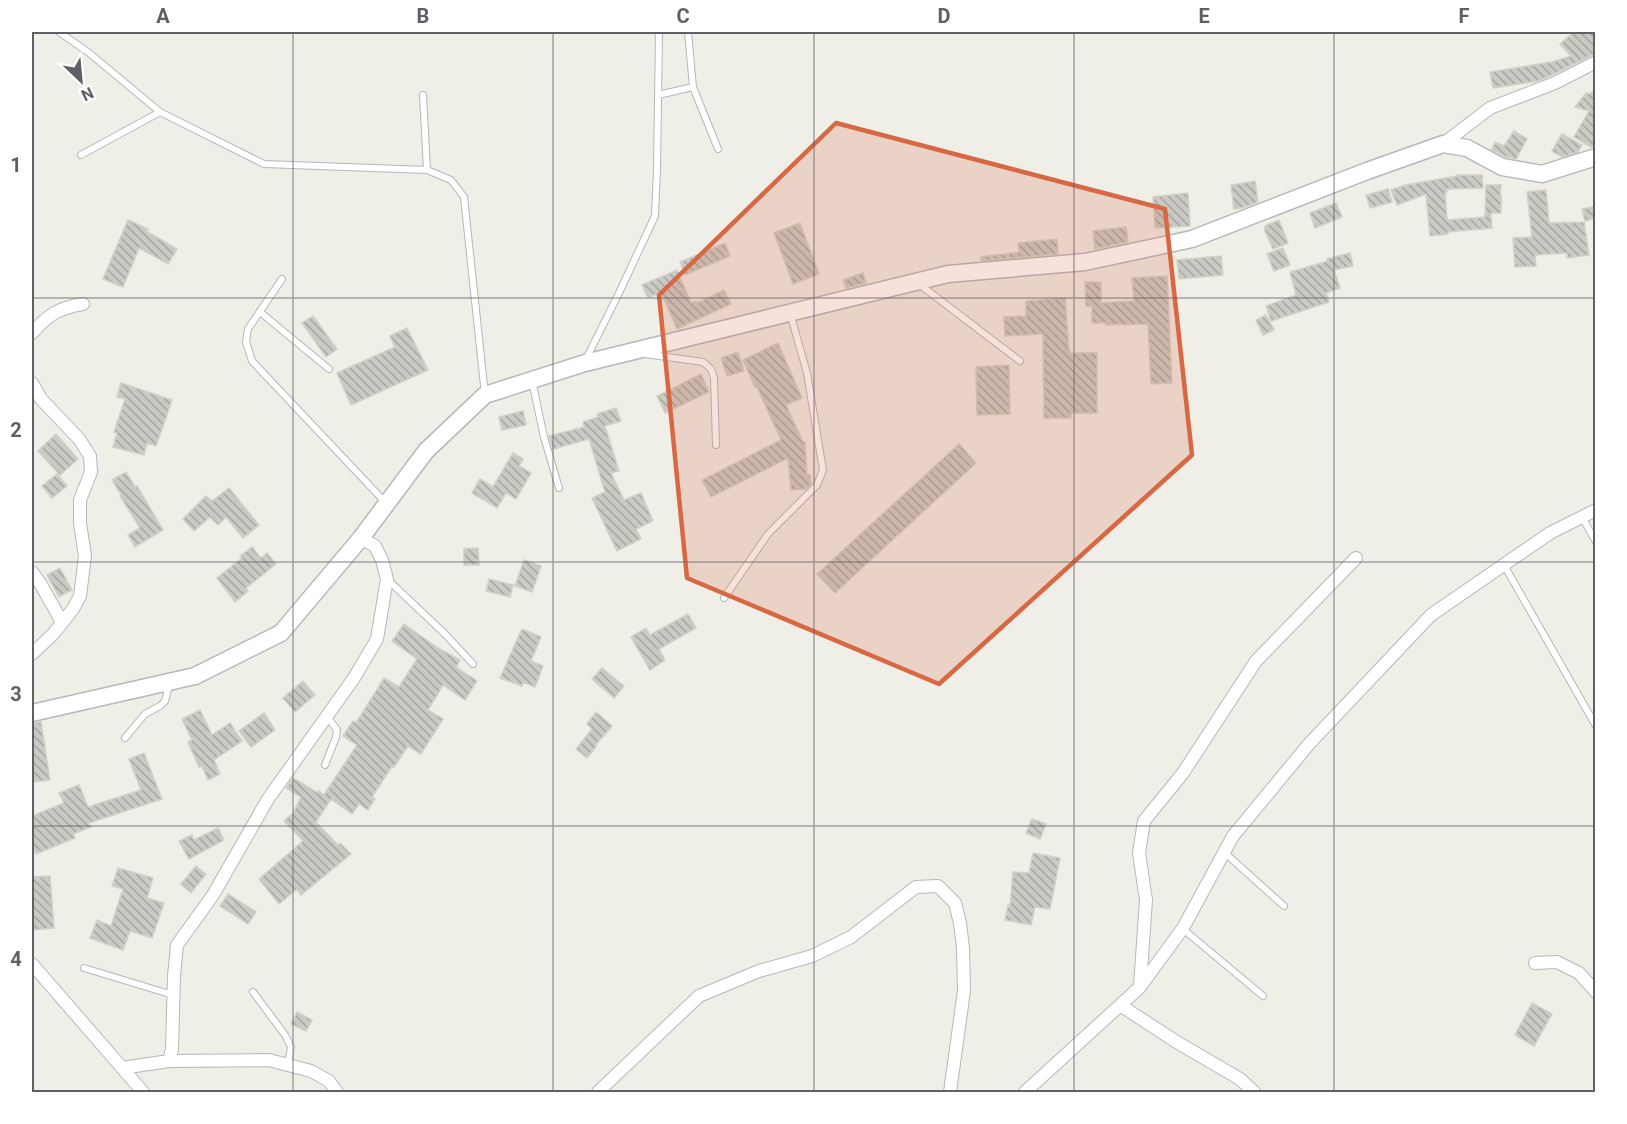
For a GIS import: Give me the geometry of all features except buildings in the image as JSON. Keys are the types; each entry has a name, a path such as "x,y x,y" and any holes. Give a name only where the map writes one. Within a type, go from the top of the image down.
{"street":[{"path":"32,713 195,676 281,633 361,538 426,451 485,395 585,363 948,274 1085,262 1192,239 1443,144 1490,108 1555,82 1596,62"},
{"path":"1443,144 1467,148 1502,167 1542,174 1596,158"},
{"path":"32,333 44,319 66,307 83,304"},
{"path":"32,383 41,399 79,438 90,456 91,472 80,500 85,556 80,596 54,633 32,654"},
{"path":"1025,1092 1140,987 1183,928 1233,836 1309,744 1431,615 1550,533 1596,510"},
{"path":"169,1061 172,1049 177,945 213,895 268,799 354,678 377,639 387,579 375,546 361,538"},
{"path":"1140,987 1146,900 1139,853 1144,821 1183,772 1256,661 1356,558"},
{"path":"32,572 62,622"},
{"path":"598,1092 699,996 759,971 812,956 851,937 916,887 938,886 955,903 963,948 964,991 950,1092"},
{"path":"1535,963 1557,962 1579,973 1596,992"},
{"path":"32,964 143,1092"},
{"path":"1120,1005 1240,1079 1254,1092"},
{"path":"122,1068 169,1061 269,1060 312,1071 329,1081 337,1092"}],"lane":[{"path":"58,32 88,52 160,112 264,164 427,170 451,180 464,197 485,395"},
{"path":"585,363 654,216 659,32"},
{"path":"688,32 693,87 718,149"},
{"path":"658,95 693,87"},
{"path":"423,95 427,170"},
{"path":"81,155 160,112"},
{"path":"282,279 248,329 246,342 252,361 387,504"},
{"path":"916,282 1020,361"},
{"path":"260,312 329,369"},
{"path":"724,598 768,534 817,485 823,470 807,372 790,312"},
{"path":"630,352 703,362 711,369 714,378 716,446"},
{"path":"532,380 544,437 559,488"},
{"path":"1582,517 1596,542"},
{"path":"1504,565 1596,726"},
{"path":"387,579 446,634 473,664"},
{"path":"125,738 145,714 165,701 170,682"},
{"path":"325,765 337,730 327,715"},
{"path":"1224,852 1284,906"},
{"path":"1183,928 1263,996"},
{"path":"84,968 173,995"},
{"path":"253,992 285,1035 291,1047 288,1065"}],"highlighted area":[{"path":"836,123 1165,209 1192,455 939,684 687,578 659,295"}]}
